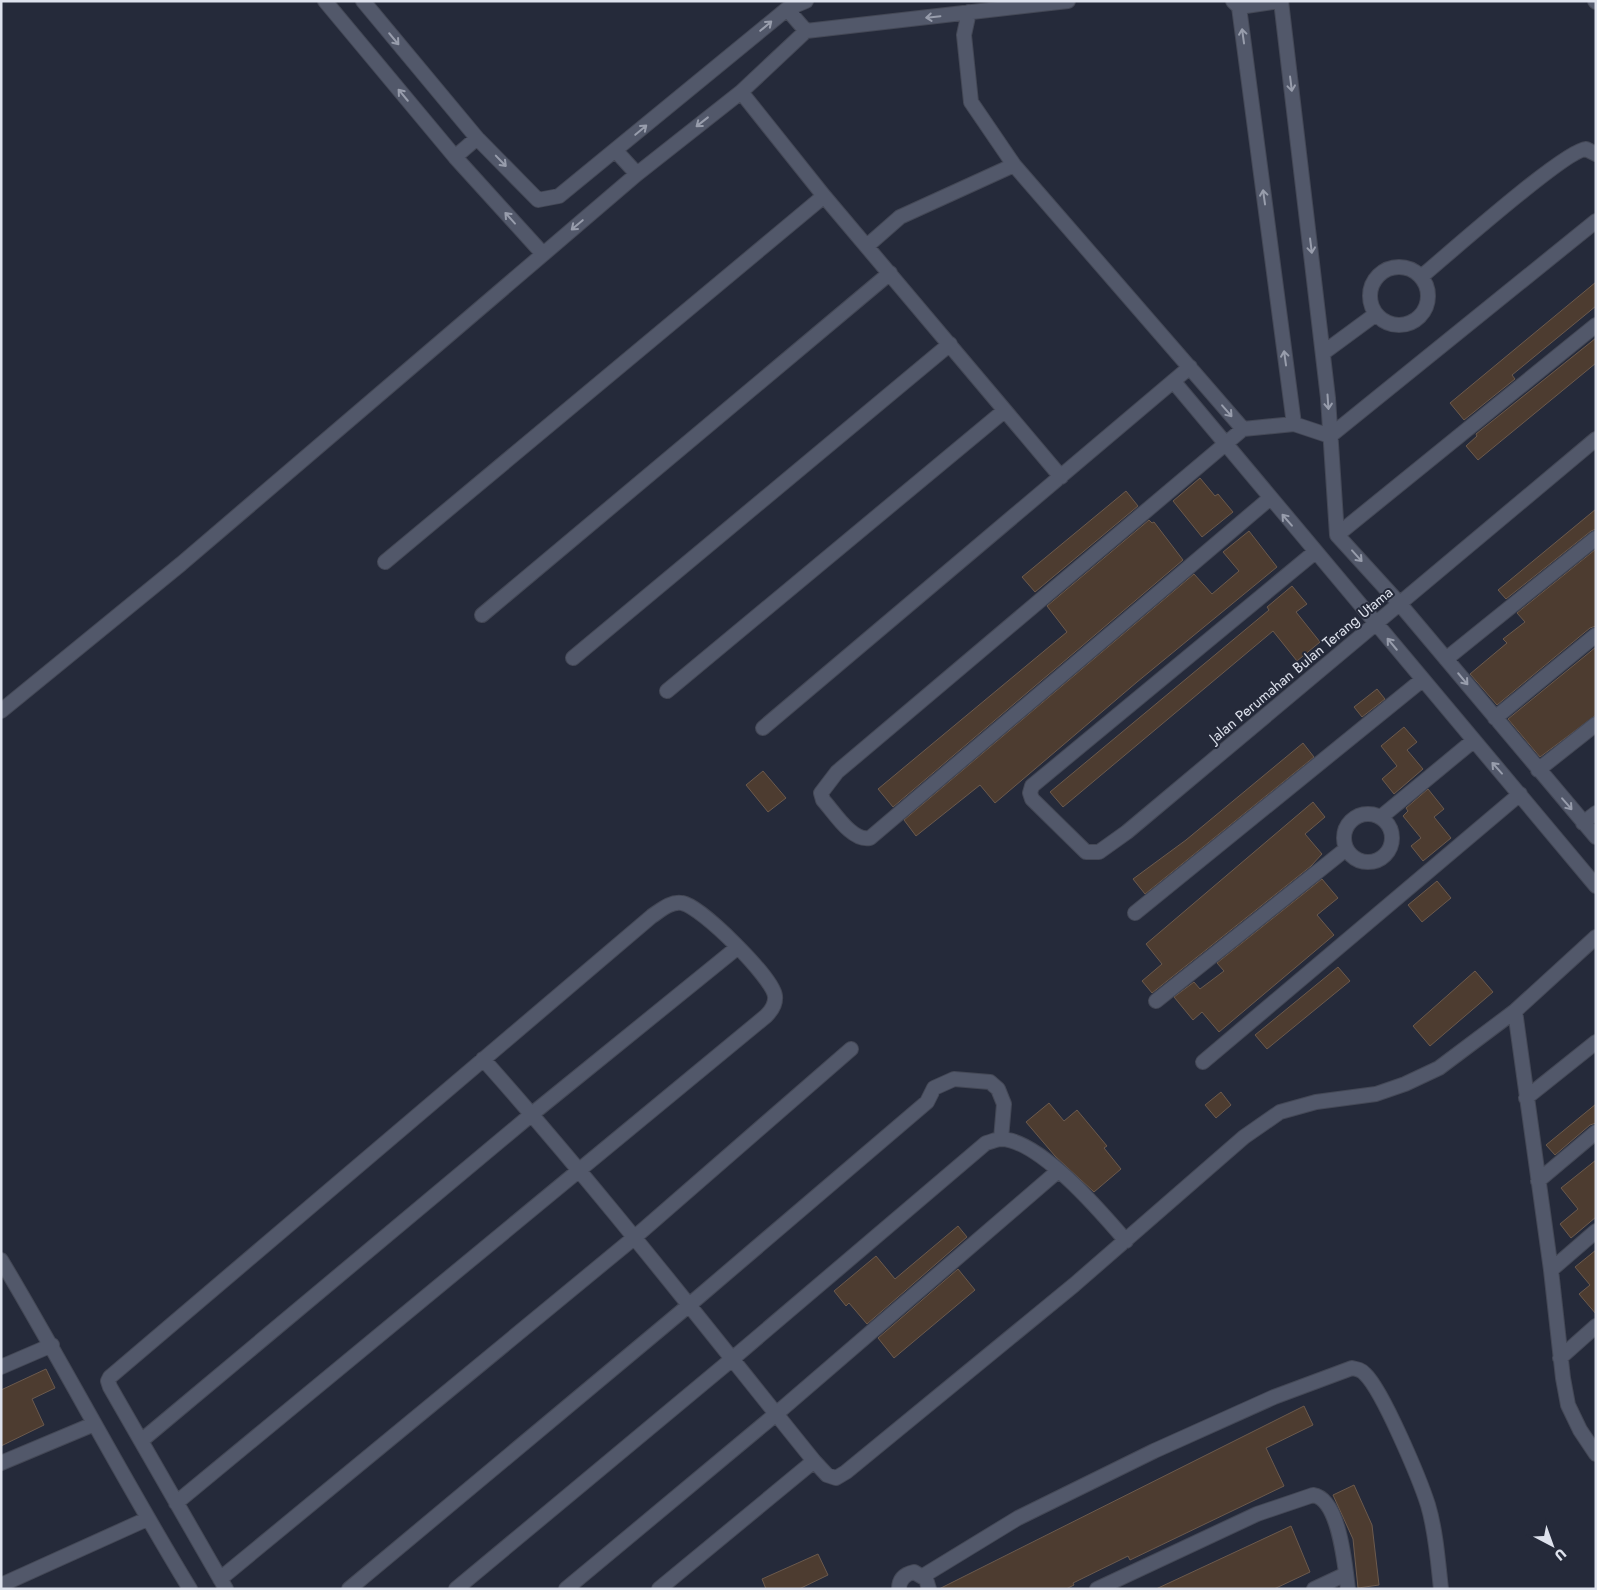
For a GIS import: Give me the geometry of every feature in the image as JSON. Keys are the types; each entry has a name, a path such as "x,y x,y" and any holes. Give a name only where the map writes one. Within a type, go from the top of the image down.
{"street":[{"path":"324,1 455,157 543,254"},
{"path":"363,1 478,138 538,200 559,196 787,9 806,1"},
{"path":"1,711 181,564 637,174 741,92 806,31 1068,1"},
{"path":"1294,424 1236,4 1280,1 1324,353 1337,535 1399,603 1596,837"},
{"path":"787,9 806,31"},
{"path":"969,12 964,35 971,102 1014,165 1243,429"},
{"path":"741,92 824,196 950,344 1004,411 1061,476"},
{"path":"455,157 478,138"},
{"path":"1421,277 1523,191 1574,153 1586,149 1596,154"},
{"path":"616,151 637,174"},
{"path":"867,246 900,217 1014,165"},
{"path":"385,562 824,196"},
{"path":"1330,436 1596,221"},
{"path":"1398,268 1411,270 1421,277 1427,288 1428,302 1423,314 1412,322 1400,326 1387,322 1376,314 1371,303 1371,290 1376,279 1386,271 1398,268"},
{"path":"482,615 890,273"},
{"path":"1324,353 1376,314"},
{"path":"1337,535 1596,325"},
{"path":"573,658 950,344"},
{"path":"763,728 1190,367"},
{"path":"1174,382 1269,499 1596,886"},
{"path":"667,691 1004,411"},
{"path":"1269,499 870,838 862,838 855,834 823,800 820,793 837,772 1243,429 1294,424 1330,436"},
{"name":"Jalan Perumahan Bulan Terang Utama","path":"1315,552 1032,786 1030,793 1032,799 1086,852 1099,852 1127,832 1596,439"},
{"path":"1446,659 1596,538"},
{"path":"1495,718 1596,635"},
{"path":"1136,913 1422,680"},
{"path":"1538,770 1596,724"},
{"path":"1381,817 1473,741"},
{"path":"1203,1062 1520,794"},
{"path":"1584,822 1596,813"},
{"path":"1369,814 1381,817 1390,826 1393,839 1389,851 1379,860 1367,862 1355,858 1346,849 1344,837 1348,825 1357,817 1369,814"},
{"path":"1156,1001 1346,849"},
{"path":"176,1503 771,1010 775,997 774,991 738,947 696,908 680,902 667,906 652,916 110,1377 108,1383 141,1442 176,1503 223,1584 634,1237 851,1049"},
{"path":"484,1059 634,1237 814,1461 832,1477 836,1478 846,1472 1126,1241 1185,1187 1244,1137 1280,1112 1316,1102 1376,1094 1406,1084 1439,1068 1515,1011 1596,937"},
{"path":"141,1442 532,1114 738,947"},
{"path":"1515,1011 1551,1270 1560,1358 1568,1405 1594,1449"},
{"path":"1526,1098 1596,1042"},
{"path":"349,1589 688,1306 927,1102 934,1088 954,1079 990,1082 998,1088 1004,1104 1001,1139"},
{"path":"1538,1181 1596,1132"},
{"path":"456,1589 731,1360 986,1143 1001,1139 1024,1146 1058,1170 1126,1241"},
{"path":"566,1589 776,1414 1058,1170"},
{"path":"1551,1270 1596,1231"},
{"path":"1,1260 52,1345 147,1520 190,1589"},
{"path":"1560,1358 1596,1326"},
{"path":"1,1367 52,1345"},
{"path":"923,1576 1018,1518 1154,1451 1274,1397 1352,1368 1360,1370 1369,1379 1393,1424 1428,1506 1441,1589"},
{"path":"1,1463 94,1424"},
{"path":"659,1589 814,1461"},
{"path":"1097,1589 1257,1514 1313,1495 1322,1499 1331,1512 1339,1532 1348,1589"},
{"path":"1,1585 147,1520"},
{"path":"898,1588 905,1575 914,1572 923,1576 929,1589"},
{"path":"1314,1589 1346,1574"}],"building":[{"path":"1596,282 1596,306 1512,375 1515,379 1464,420 1450,403"},
{"path":"1596,338 1596,363 1478,460 1466,446 1477,436 1476,434"},
{"path":"1200,478 1215,496 1218,494 1233,512 1202,537 1173,501"},
{"path":"1126,491 1138,506 1035,592 1022,577"},
{"path":"1596,509 1596,529 1506,599 1498,590"},
{"path":"1149,520 1152,523 1154,522 1183,560 893,807 878,789 1067,632 1047,606"},
{"path":"1249,531 1277,567 1137,682 995,803 980,785 916,836 904,820 1194,574 1212,594 1239,571 1223,552"},
{"path":"1596,549 1596,626 1590,628 1497,705 1470,674 1507,643 1503,639 1525,622 1517,613"},
{"path":"1292,586 1307,604 1296,612 1320,642 1297,661 1273,631 1063,807 1050,792 1269,610 1267,607"},
{"path":"1596,647 1596,715 1540,757 1508,719"},
{"path":"1377,689 1385,699 1362,717 1354,707"},
{"path":"1404,727 1417,742 1407,750 1423,769 1394,794 1382,779 1397,766 1381,746"},
{"path":"1303,743 1314,757 1145,894 1133,879 1186,840"},
{"path":"763,771 786,798 768,812 746,785"},
{"path":"1428,789 1444,809 1434,817 1451,838 1423,861 1411,846 1421,838 1403,816 1408,811 1406,808"},
{"path":"1313,802 1325,817 1305,834 1322,854 1311,866 1152,993 1142,981 1162,964 1146,944"},
{"path":"1322,879 1338,898 1317,915 1334,935 1219,1032 1202,1012 1193,1020 1174,997 1194,982 1200,989 1224,971 1217,963"},
{"path":"1437,881 1451,898 1422,922 1408,905"},
{"path":"1338,967 1350,981 1267,1049 1255,1035"},
{"path":"1475,971 1493,992 1430,1046 1413,1026"},
{"path":"1221,1092 1231,1105 1216,1118 1205,1105"},
{"path":"1049,1103 1064,1121 1077,1110 1107,1146 1104,1148 1121,1169 1094,1192 1055,1156 1026,1122"},
{"path":"1596,1104 1596,1123 1590,1125 1555,1155 1546,1145"},
{"path":"1596,1160 1596,1217 1571,1238 1560,1224 1578,1209 1561,1188"},
{"path":"958,1226 967,1237 867,1324 849,1303 846,1306 834,1291 876,1256 895,1279"},
{"path":"1596,1250 1596,1314 1579,1294 1590,1285 1575,1267"},
{"path":"958,1269 975,1290 894,1358 878,1338"},
{"path":"46,1369 55,1388 32,1399 44,1425 1,1446 1,1390"},
{"path":"1304,1406 1313,1425 1266,1448 1284,1486 1130,1560 1128,1556 1073,1583 1074,1585 1066,1589 939,1589"},
{"path":"1354,1485 1372,1525 1379,1585 1358,1588 1353,1539 1333,1495"},
{"path":"1291,1526 1310,1572 1274,1589 1156,1589"},
{"path":"818,1554 828,1575 799,1589 766,1589 762,1579"}]}
